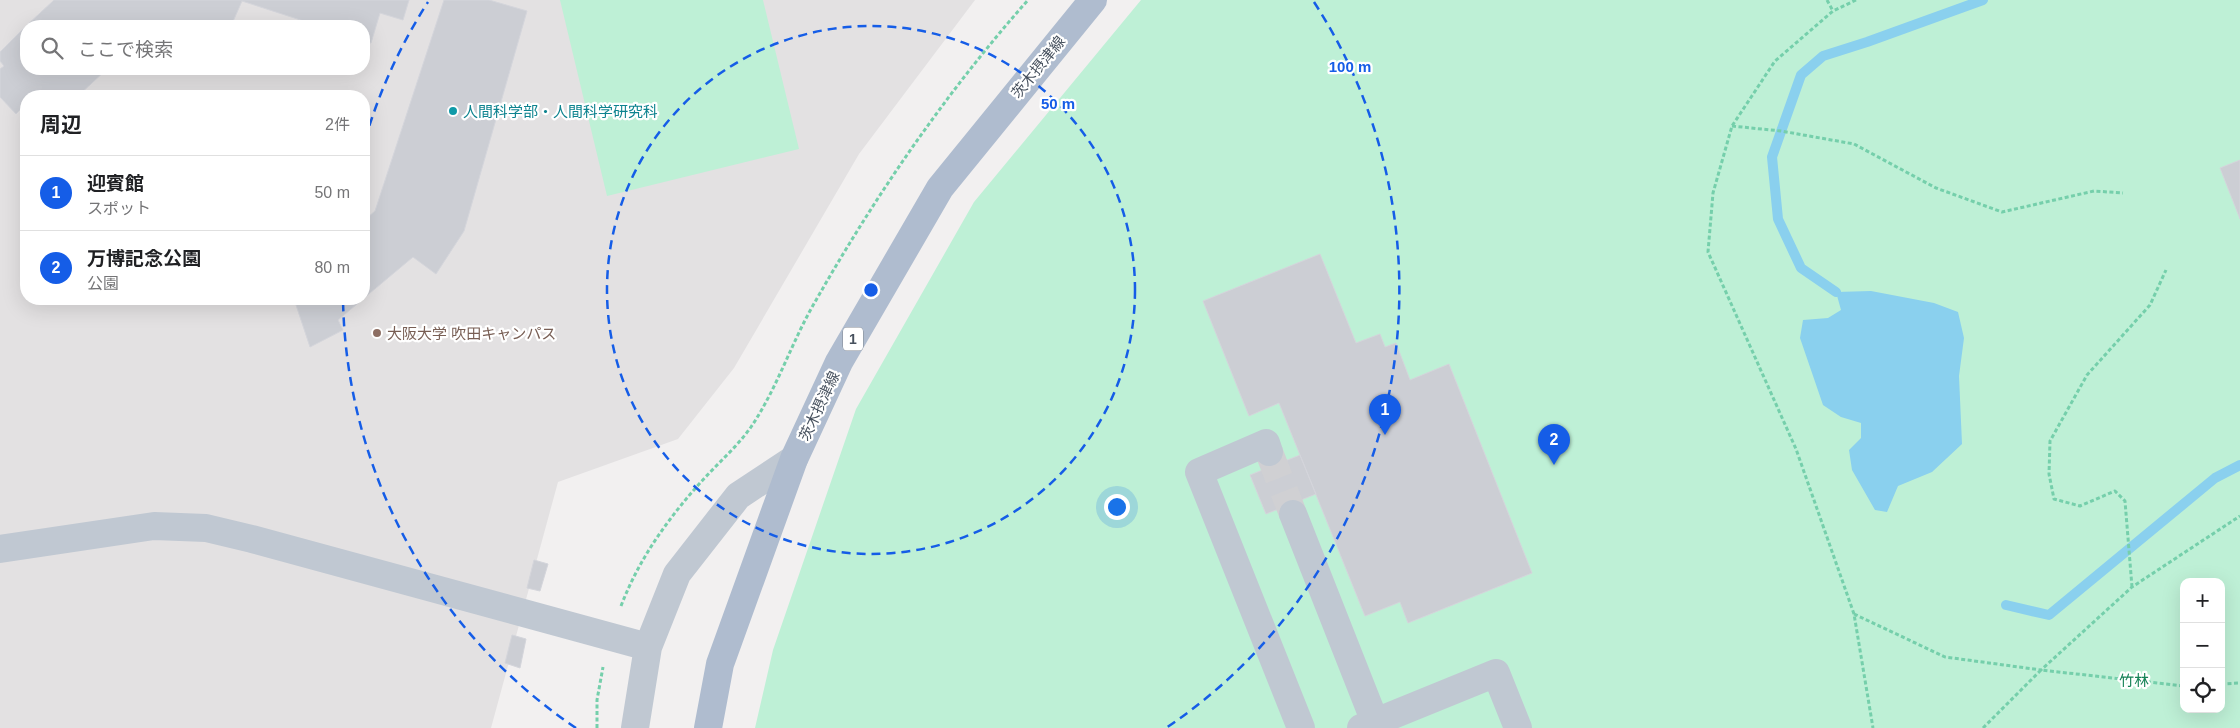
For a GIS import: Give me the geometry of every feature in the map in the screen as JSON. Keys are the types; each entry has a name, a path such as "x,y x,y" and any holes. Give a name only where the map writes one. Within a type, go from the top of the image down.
{"main road":[{"name":"茨木摂津線","path":"708,728 720,664 794,459 839,362 940,188 1092,0"}],"street":[{"path":"1270,452 1266,443 1199,472 1301,728"},
{"path":"635,728 648,647 677,574 738,496 794,459"},
{"path":"1293,514 1368,725 1496,673 1518,728"},
{"path":"0,549 154,526 206,528 648,647"}],"path":[{"path":"597,728 597,700 604,662 630,583 643,557 655,538 700,483 750,428 774,387 810,310 882,192 943,103 1028,0"},
{"path":"1827,0 1834,11"},
{"path":"1856,0 1834,11 1775,61 1732,126 1714,193 1708,252 1796,449 1854,614 1873,728"},
{"path":"1732,126 1781,131 1854,144 1936,188 2002,212 2094,191 2123,193"},
{"path":"2132,587 2124,501 2115,491 2080,506 2054,499 2049,474 2050,441 2087,375 2150,305 2166,270"},
{"path":"1983,728 2041,670 2132,587 2240,516"},
{"path":"1854,614 1945,657 2180,686"},
{"path":"2225,684 2240,683"}],"shaded area":[{"name":"大阪大学 吹田キャンパス","path":"0,0 975,0 859,154 734,368 678,439 558,482 491,728 0,728"}],"green space":[{"path":"560,0 763,0 799,149 607,196"},
{"name":"竹林","path":"1141,0 2240,0 2240,728 755,728 773,650 856,409 974,202"}],"water":[{"path":"1871,291 1934,303 1958,312 1964,338 1959,376 1962,444 1932,472 1898,486 1887,512 1875,510 1852,470 1849,450 1861,438 1861,423 1841,417 1823,405 1800,338 1803,320 1828,318 1841,310 1836,292"}],"building":[{"path":"54,0 409,0 403,20 380,13 371,43 370,20 301,20 242,1 234,20 32,20"},
{"name":"人間科学部・人間科学研究科","path":"444,0 489,0 527,11 464,231 436,274 413,257 370,293 370,215 375,211"},
{"path":"20,32 20,75 101,75 84,90 20,90 20,110 16,114 0,97 0,69 4,66 0,61 0,52"},
{"path":"2240,160 2240,219 2220,168"},
{"path":"1320,254 1356,343 1380,334 1385,347 1396,343 1410,380 1449,364 1532,573 1408,623 1400,602 1365,616 1279,403 1249,416 1203,301"},
{"path":"296,305 356,305 338,320 343,330 310,347"},
{"path":"1300,455 1316,494 1266,514 1250,475"},
{"path":"534,560 548,564 540,591 527,588"},
{"path":"512,635 526,639 520,668 505,663"}],"waterway":[{"path":"1836,292 1801,268 1778,219 1772,157 1801,75 1823,56 1983,0"},
{"path":"2006,605 2049,615 2215,478 2240,465"}],"tunnel":[{"path":"1269,452 1293,514"}],"place":[{"name":"人間科学部・人間科学研究科","path":"453,111"},
{"name":"大阪大学 吹田キャンパス","path":"377,333"},
{"name":"迎賓館","path":"1385,435"},
{"name":"万博記念公園","path":"1554,465"}]}
